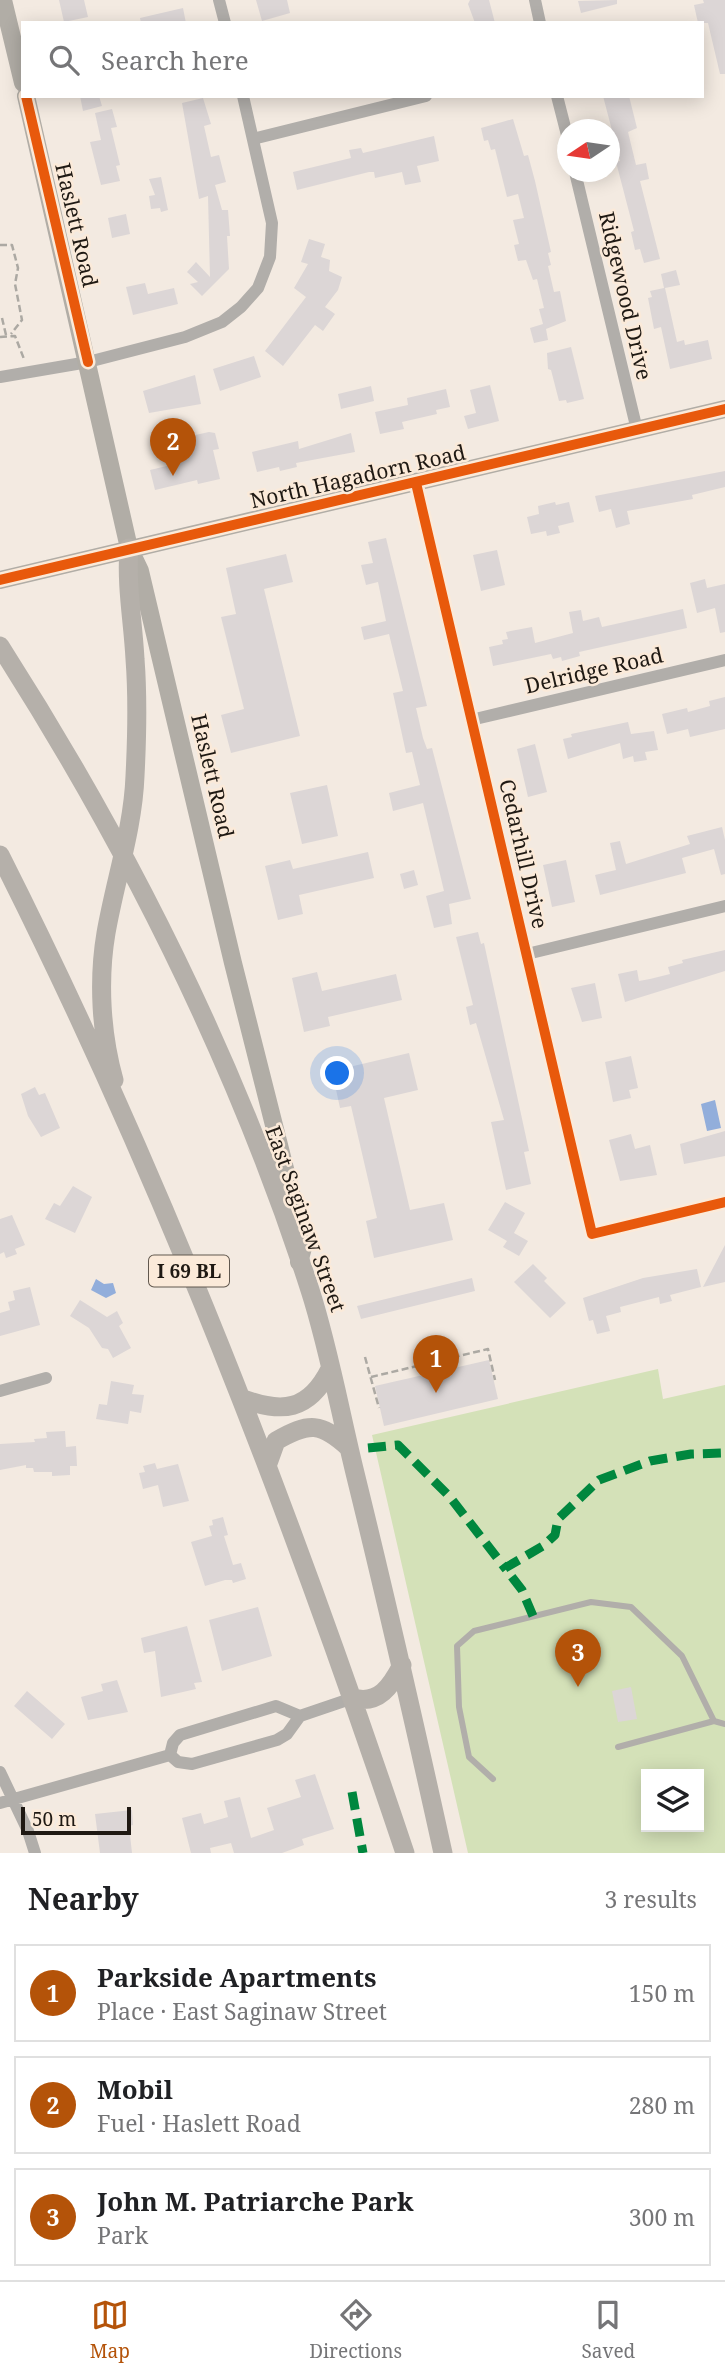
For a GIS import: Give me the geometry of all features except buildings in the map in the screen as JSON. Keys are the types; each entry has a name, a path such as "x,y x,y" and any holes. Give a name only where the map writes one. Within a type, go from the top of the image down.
{"main road":[{"path":"3,0 21,75"},
{"name":"Haslett Road","path":"26,98 129,548 140,571 233,963 304,1244 299,1262"},
{"name":"North Hagadorn Road","path":"0,580 725,409"},
{"path":"128,1128 113,1075 102,1002 106,934 123,856 135,779 137,717 127,575 129,548"},
{"name":"East Saginaw Street","path":"0,646 52,727 170,946 214,1045 299,1262 330,1369 402,1665 443,1853"},
{"name":"I 69 BL","path":"0,855 128,1128 241,1398 353,1698 405,1853"},
{"path":"241,1398 277,1409 306,1401 319,1391 330,1369"},
{"path":"267,1466 276,1441 293,1431 315,1426 330,1430 349,1449"},
{"path":"353,1698 364,1701 376,1698 393,1682 402,1665"}],"street":[{"path":"219,0 224,21"},
{"path":"535,0 540,21"},
{"path":"0,377 88,362 185,337 222,323 258,288 270,257 272,223 243,98"},
{"path":"253,139 418,98"},
{"path":"558,98 563,119"},
{"name":"Ridgewood Drive","path":"577,182 637,430"},
{"name":"Cedarhill Drive","path":"416,483 592,1234 725,1202"},
{"name":"Delridge Road","path":"471,720 725,660"},
{"path":"527,954 725,906"},
{"path":"0,1391 46,1378"},
{"path":"170,1755 178,1762 192,1764 277,1740 288,1734 300,1716 353,1698"},
{"path":"170,1755 173,1743 180,1735 276,1706 300,1716"},
{"path":"0,1803 170,1755"},
{"path":"0,1772 14,1799 35,1853"}],"lane":[{"path":"493,1779 469,1756 459,1707 457,1646 474,1631 512,1621 591,1602 631,1607 682,1656 714,1721"},
{"path":"618,1747 714,1721 725,1724"}],"path":[{"path":"0,245 12,245 18,268 15,284 22,320 11,334 0,336"},
{"path":"2,318 6,335"},
{"path":"11,334 18,340 26,372"},
{"path":"371,1377 488,1349 495,1380"},
{"path":"365,1357 379,1408"}],"green space":[{"path":"658,1369 663,1399 725,1385 725,1853 468,1853 372,1435"}],"water":[{"path":"715,1100 721,1128 707,1131 701,1104"},
{"path":"96,1279 104,1284 113,1283 116,1293 106,1298 91,1290"}],"marked path":[{"path":"368,1448 398,1445 450,1497 505,1568"},
{"path":"533,1616 522,1590 505,1568 543,1546 555,1535 558,1519 599,1480 650,1461 691,1454 725,1453"},
{"path":"352,1792 363,1853"}],"cycle path":[{"path":"26,98 88,362"},
{"path":"0,580 725,409"},
{"path":"416,483 592,1234 725,1202"}],"place":[{"name":"Mobil","path":"173,476"},
{"name":"Parkside Apartments","path":"436,1393"},
{"name":"John M. Patriarche Park","path":"578,1687"}]}
